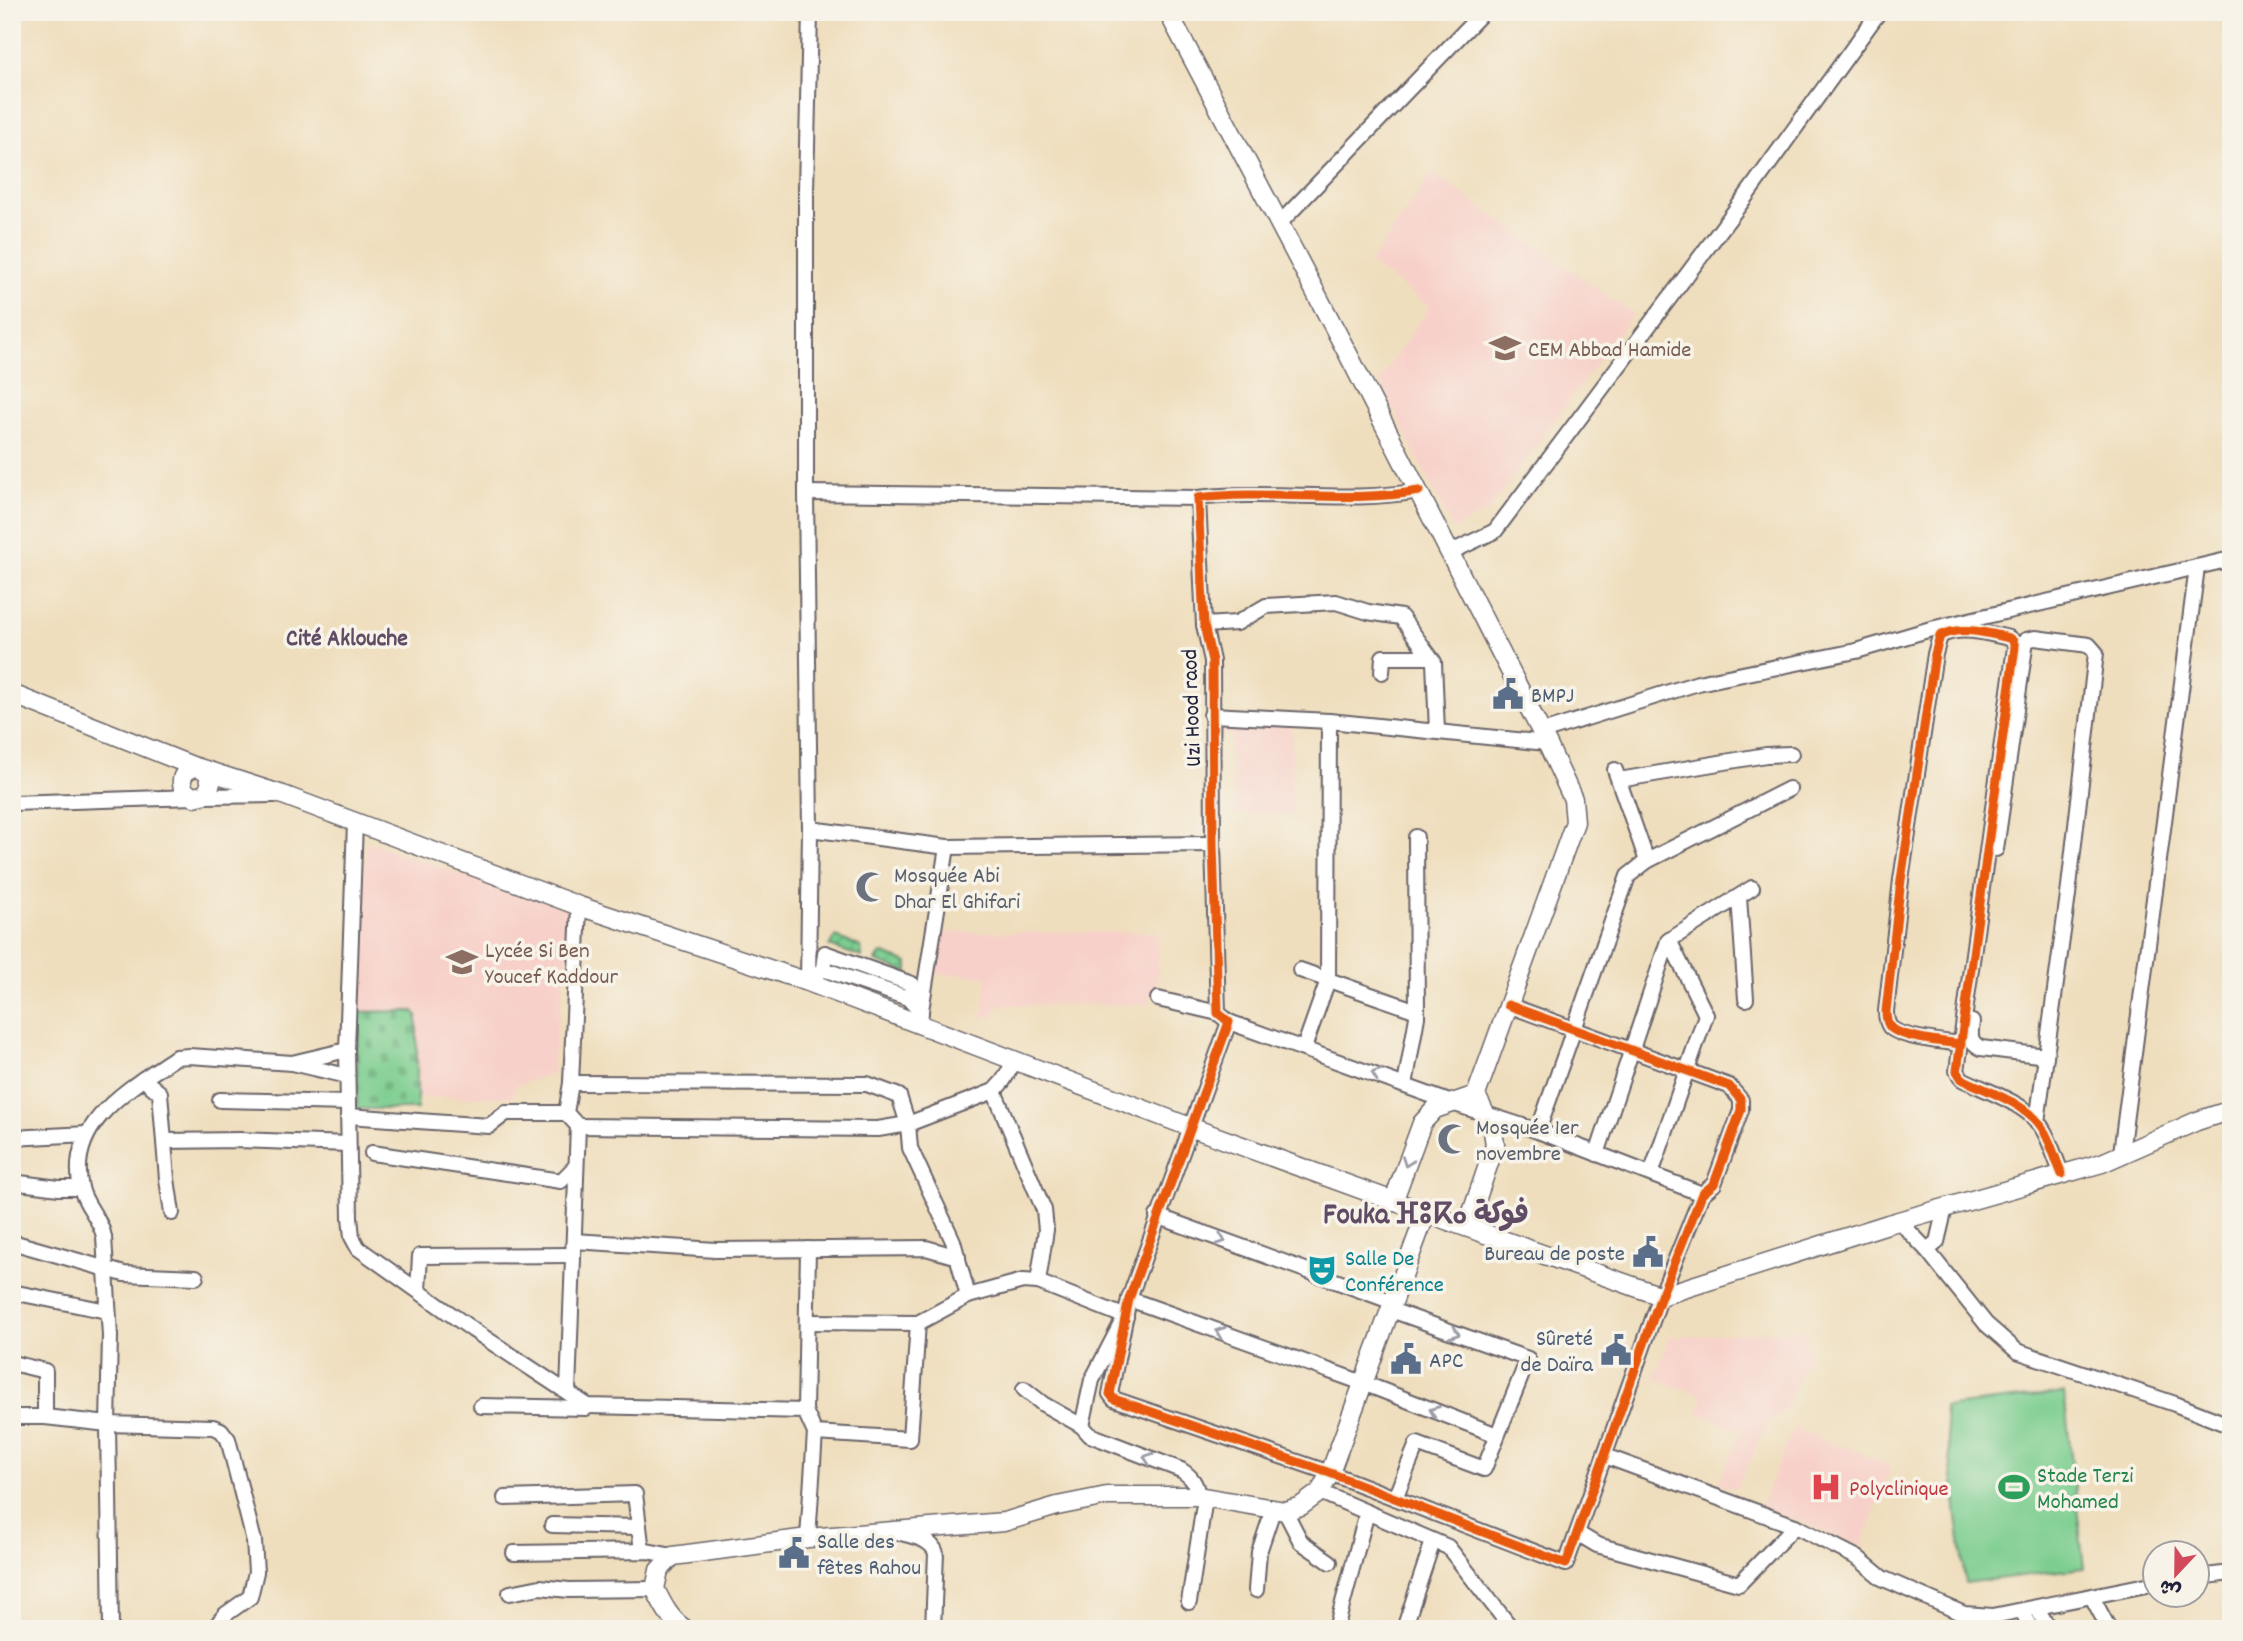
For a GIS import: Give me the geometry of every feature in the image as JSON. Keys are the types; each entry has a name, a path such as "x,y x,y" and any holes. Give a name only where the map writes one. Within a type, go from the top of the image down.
{"main road":[{"path":"1168,12 1419,491 1573,799 1575,822 1476,1095 1493,1130 1495,1145 1467,1227"},
{"path":"12,694 201,769 283,795 579,906 920,1018 1014,1062 1393,1202 1661,1296 1899,1221 2102,1163 2197,1121 2231,1110"},
{"path":"201,769 211,783 209,790 198,796 186,793 181,784 183,775 201,769"},
{"path":"1393,1202 1422,1123 1435,1109 1476,1095"},
{"path":"685,1629 665,1609 655,1588 659,1570 673,1556 808,1538 1004,1521 1107,1496 1202,1497 1279,1511 1301,1506 1320,1492 1330,1472 1426,1213"}],"street":[{"path":"808,982 810,829 806,190 810,12"},
{"path":"1279,224 1483,12"},
{"path":"1449,554 1495,531 1746,196 1879,12"},
{"path":"806,493 1198,498 1221,494 1330,498 1387,497 1419,491"},
{"name":"Uzi Hood raod","path":"1198,498 1204,625 1212,661 1213,845 1224,1018 1190,1127 1129,1299 1110,1394 1114,1399 1330,1472"},
{"path":"1211,715 1329,721 1437,732 1544,738 1698,683 1856,651 1931,629 2231,559"},
{"path":"2121,1153 2197,567"},
{"path":"1204,625 1237,623 1266,606 1336,602 1368,612 1401,617 1434,663 1437,732"},
{"path":"1961,1044 1904,1034 1895,1030 1887,1021 1886,1011 1900,893 1935,654 1940,636 1953,631 2009,638 2015,647 1961,1044 1957,1071 1962,1079 2021,1108 2037,1122 2045,1132 2062,1174"},
{"path":"2037,1122 2068,895 2096,653 2089,645 2035,638 2026,640 2024,647 1969,1037 1981,1048 2046,1056"},
{"path":"1382,672 1383,657 1430,657"},
{"path":"1304,1048 1328,980 1329,721"},
{"path":"1647,861 1617,775 1791,754"},
{"path":"1538,1131 1628,876 1647,861 1789,789"},
{"path":"12,803 283,795"},
{"path":"355,822 347,1050 352,1237 358,1248 473,1330 588,1406"},
{"path":"810,829 947,848 1213,845"},
{"path":"1405,1085 1417,1011 1416,837"},
{"path":"920,1018 947,848"},
{"path":"1597,1154 1668,940 1752,888"},
{"path":"1739,897 1746,999"},
{"path":"566,1113 571,1083 579,906"},
{"path":"1651,1174 1706,1015 1668,940"},
{"path":"808,982 823,969 825,953 912,984 908,998 920,1018"},
{"path":"1300,970 1417,1011"},
{"path":"1158,999 1224,1018 1452,1103 1538,1131 1702,1194"},
{"path":"1330,1472 1566,1564 1661,1296 1702,1194 1714,1184 1741,1110 1741,1100 1729,1086 1508,1005"},
{"path":"292,1063 347,1050"},
{"path":"111,1629 108,1423 110,1336 103,1230 81,1188 80,1163 90,1126 106,1108 176,1057 292,1063 347,1076"},
{"path":"578,1126 878,1129 908,1124 994,1091 1014,1062"},
{"path":"143,1080 160,1093 172,1213"},
{"path":"571,1083 867,1084 899,1096 908,1124 909,1148 953,1241 968,1296"},
{"path":"994,1091 1044,1210 1046,1230 1038,1282"},
{"path":"220,1100 348,1109 489,1126 506,1113 566,1113 578,1126 568,1391"},
{"path":"12,1138 87,1134"},
{"path":"164,1141 240,1140 348,1144"},
{"path":"372,1153 561,1181 576,1166"},
{"path":"12,1182 81,1188"},
{"path":"1927,1250 1937,1242 1945,1208"},
{"path":"1157,1216 1528,1359 1484,1469 1417,1444 1395,1498"},
{"path":"1899,1221 1927,1250 1986,1324 2017,1350 2231,1426"},
{"path":"12,1242 124,1274 197,1277"},
{"path":"418,1290 420,1255 573,1248 926,1248 957,1257"},
{"path":"808,1249 805,1411 814,1433 808,1538"},
{"path":"807,1322 918,1323 968,1296 1023,1281 1038,1282 1126,1317 1092,1380 1082,1426"},
{"path":"12,1293 107,1311"},
{"path":"1129,1299 1363,1383 1497,1435"},
{"path":"814,1433 910,1439 918,1323"},
{"path":"12,1363 45,1371 45,1417"},
{"path":"1024,1389 1043,1404 1082,1426 1090,1435 1181,1470 1190,1476 1202,1497 1189,1602"},
{"path":"481,1406 805,1411"},
{"path":"12,1418 45,1417 108,1423 213,1427 221,1430 228,1440 254,1541 256,1572 250,1597 226,1614 219,1622 219,1629"},
{"path":"1605,1456 1794,1526 1858,1558 1882,1578 1964,1614 1993,1616 2142,1586"},
{"path":"1320,1492 1448,1547 1512,1629"},
{"path":"505,1498 635,1494 642,1551"},
{"path":"1256,1590 1259,1552 1279,1511 1301,1542 1329,1562"},
{"path":"1336,1629 1367,1512"},
{"path":"552,1525 639,1527"},
{"path":"1577,1533 1597,1545 1739,1584 1794,1526"},
{"path":"894,1531 933,1545 936,1553 933,1629"},
{"path":"1404,1629 1433,1541"},
{"path":"514,1553 642,1551 673,1556"},
{"path":"2212,1575 2231,1573"},
{"path":"510,1593 540,1587 569,1590 655,1588"},
{"path":"2092,1597 2109,1629"},
{"path":"2037,1608 2049,1629"},
{"path":"2022,1611 2032,1629"}],"shaded area":[{"name":"CEM Abbad Hamide","path":"1432,173 1633,314 1487,512 1453,529 1379,381 1429,307 1370,263"},
{"path":"1213,719 1292,725 1292,815 1234,813 1230,734 1213,734"},
{"name":"Lycée Si Ben Youcef Kaddour","path":"366,841 507,891 509,886 573,912 553,1062 555,1073 515,1086 513,1097 418,1097 417,1014 414,1011 356,1012"},
{"path":"945,932 1159,932 1157,995 1150,995 1149,1004 997,1005 994,1016 983,1017 987,976 933,974"},
{"path":"1805,1330 1809,1355 1785,1408 1767,1425 1736,1489 1718,1483 1742,1431 1697,1412 1703,1396 1654,1378 1670,1337"},
{"name":"Polyclinique","path":"1794,1428 1843,1448 1845,1446 1891,1467 1862,1546 1760,1507"}],"green space":[{"path":"836,937 861,947 862,957 829,946"},
{"path":"881,953 908,963 908,973 876,961"},
{"path":"414,1011 417,1015 417,1109 357,1109 356,1012"},
{"name":"Stade Terzi Mohamed","path":"2064,1393 2084,1568 1965,1583 1944,1407"}],"cycle path":[{"path":"1419,491 1336,497 1253,495 1198,498 1204,625 1212,661 1213,844 1218,1013 1229,1022 1129,1299 1110,1394 1114,1399 1330,1473 1566,1564 1661,1296 1702,1194 1714,1184 1741,1110 1741,1100 1729,1086 1508,1005"},
{"path":"1961,1044 1954,1043 1934,1041 1896,1031 1890,1027 1886,1011 1901,880 1935,654 1940,636 1965,630 2009,638 2015,647 1957,1071 1962,1079 2008,1100 2030,1114 2045,1133 2062,1174"}],"place":[{"name":"CEM Abbad Hamide","path":"1505,348"},
{"name":"BMPJ","path":"1508,694"},
{"name":"Mosquée Abi Dhar El Ghifari","path":"871,887"},
{"name":"Lycée Si Ben Youcef Kaddour","path":"462,962"},
{"name":"Mosquée 1er novembre","path":"1453,1139"},
{"name":"Bureau de poste","path":"1648,1252"},
{"name":"Salle De Conférence","path":"1322,1270"},
{"name":"Sûreté de Daïra","path":"1616,1350"},
{"name":"APC","path":"1406,1359"},
{"name":"Polyclinique","path":"1826,1487"},
{"name":"Stade Terzi Mohamed","path":"2014,1487"},
{"name":"Salle des fêtes Rahou","path":"794,1553"}],"district":[{"name":"Cité Aklouche","path":"347,637"},
{"name":"Fouka ⴼⵓⴽⴰ فوكة","path":"1426,1213"}]}
